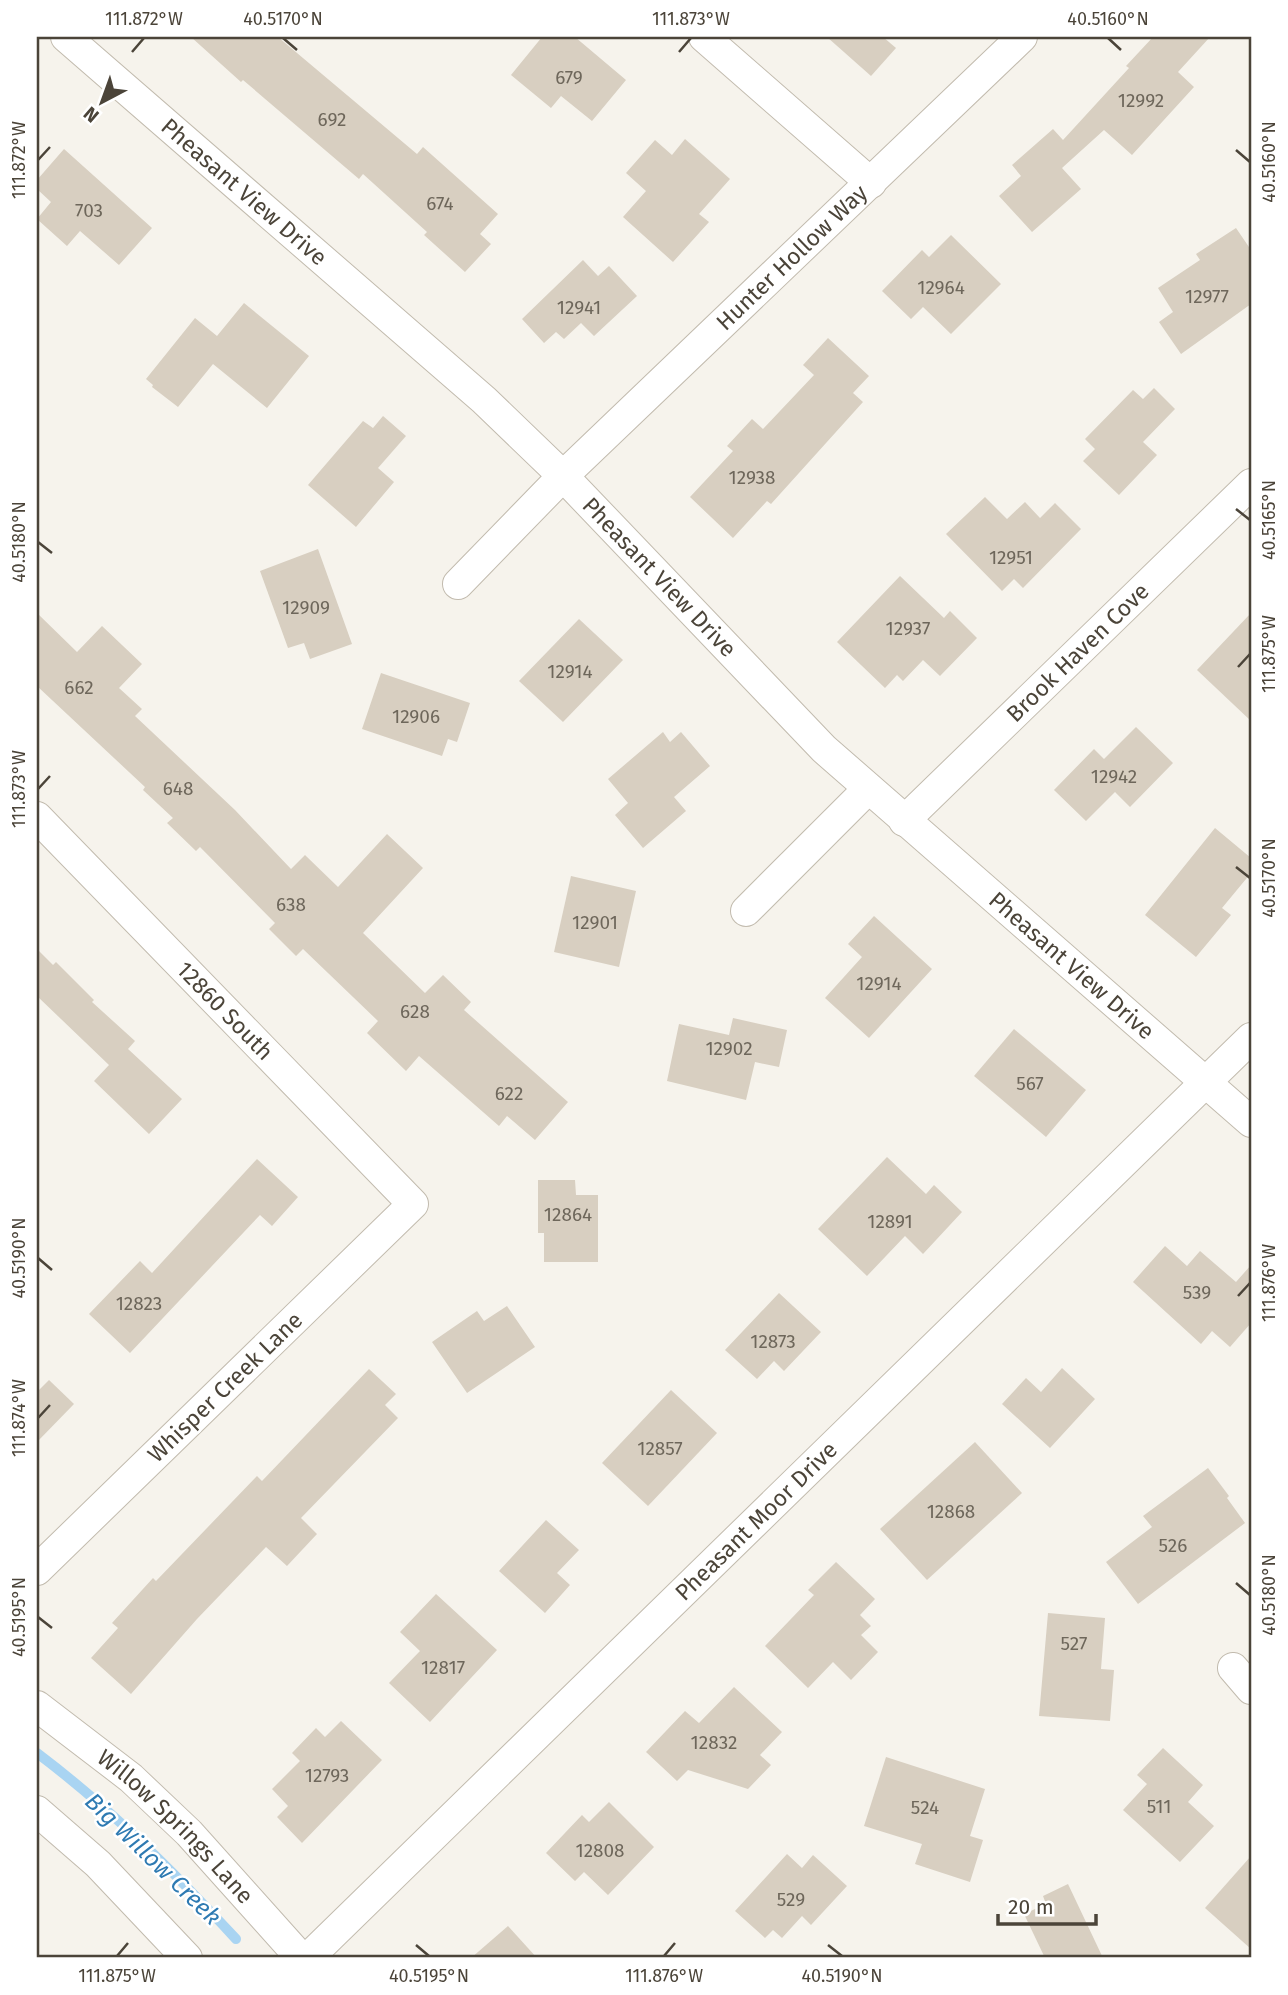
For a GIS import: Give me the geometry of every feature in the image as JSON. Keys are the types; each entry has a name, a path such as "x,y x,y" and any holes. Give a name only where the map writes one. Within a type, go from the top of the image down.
{"street":[{"name":"Pheasant View Drive","path":"66,37 436,356 563,476 808,733 904,821 1251,1122"},
{"path":"704,37 871,183"},
{"name":"Hunter Hollow Way","path":"458,584 563,476 1022,37"},
{"name":"Brook Haven Cove","path":"904,821 1251,484"},
{"path":"746,911 868,789"},
{"name":"12860 South","path":"37,817 413,1204"},
{"name":"Pheasant Moor Drive","path":"309,1958 1251,1038"},
{"name":"Whisper Creek Lane","path":"37,1570 413,1204"},
{"name":"Willow Springs Lane","path":"37,1706 131,1778 189,1833 301,1958"},
{"path":"37,1811 97,1864 187,1958"}],"building":[{"path":"191,37 278,37 417,154 423,147 498,214 480,234 491,244 465,272 424,235 427,232 363,174 359,179"},
{"path":"542,37 575,37 626,80 592,121 561,96 551,108 511,75"},
{"path":"827,37 883,37 896,48 871,76"},
{"path":"1153,37 1210,37 1178,72 1194,87 1132,155 1104,130 1062,168 1081,189 1032,232 999,196 1021,176 1012,165 1053,129 1063,140 1129,68 1126,66"},
{"path":"685,139 730,179 699,214 709,222 673,262 623,217 646,191 626,173 655,140 672,155"},
{"path":"64,149 152,228 119,265 80,231 67,246 37,219 51,202 37,189 37,180"},
{"path":"1236,228 1251,250 1251,304 1181,354 1159,322 1173,312 1158,288 1200,260 1196,254"},
{"path":"951,235 1001,284 951,334 923,307 911,319 882,291 922,250 929,257"},
{"path":"583,260 598,276 609,266 637,296 594,336 581,323 564,339 556,332 544,343 522,319"},
{"path":"244,303 309,356 267,408 213,364 178,407 152,387 146,379 195,318 217,336"},
{"path":"828,338 869,376 853,393 863,402 771,504 767,501 733,538 690,497 733,451 727,446 752,419 763,429 814,375 803,365"},
{"path":"1154,388 1175,409 1143,442 1157,455 1119,495 1083,461 1095,449 1085,439 1133,390 1143,399"},
{"path":"383,416 406,436 378,468 394,482 356,527 308,485 363,421 373,428"},
{"path":"985,497 1007,519 1025,502 1040,518 1055,503 1081,529 1023,588 1014,579 1002,591 946,534"},
{"path":"318,549 352,644 310,659 304,643 288,648 260,571"},
{"path":"900,576 944,618 950,611 977,638 940,676 923,660 903,681 897,675 885,688 837,642"},
{"path":"37,613 77,652 102,626 142,664 119,688 142,709 135,716 235,810 291,869 305,855 338,887 387,834 423,868 363,933 425,993 443,975 471,1002 464,1010 568,1102 535,1140 507,1116 499,1126 419,1056 406,1071 367,1033 378,1021 303,949 296,956 269,929 275,923 200,847 196,851 167,823 173,818 143,790 145,787 37,686"},
{"path":"1251,613 1251,721 1197,670"},
{"path":"579,619 623,660 563,722 519,681"},
{"path":"381,673 470,703 457,742 448,739 442,756 362,729"},
{"path":"1136,727 1173,763 1130,807 1115,792 1086,821 1054,790 1094,749 1104,759"},
{"path":"663,732 670,742 681,732 710,766 674,797 686,811 643,848 615,815 628,803 608,779"},
{"path":"1215,828 1251,858 1251,873 1222,908 1231,915 1196,957 1145,915"},
{"path":"571,876 636,891 619,967 554,952"},
{"path":"874,916 932,969 869,1038 825,998 862,957 848,944"},
{"path":"37,949 53,965 56,962 94,1000 92,1002 135,1041 128,1049 182,1099 149,1134 94,1081 109,1065 37,996"},
{"path":"733,1018 787,1030 779,1067 755,1062 746,1100 667,1081 679,1024 729,1035"},
{"path":"1014,1029 1086,1090 1046,1137 974,1076"},
{"path":"887,1157 926,1194 934,1185 962,1212 923,1254 905,1236 867,1276 818,1229"},
{"path":"257,1159 298,1197 272,1226 260,1215 130,1353 89,1314 140,1261 152,1273"},
{"path":"538,1180 575,1180 576,1195 598,1195 598,1262 544,1262 544,1233 538,1233"},
{"path":"1165,1246 1187,1266 1200,1251 1236,1282 1251,1265 1251,1323 1230,1347 1212,1331 1201,1344 1133,1282"},
{"path":"779,1293 821,1332 784,1371 774,1361 757,1379 725,1350"},
{"path":"507,1306 535,1347 467,1393 432,1342 477,1311 484,1321"},
{"path":"1062,1368 1095,1399 1050,1448 1002,1404 1026,1378 1041,1392"},
{"path":"369,1369 396,1394 385,1405 398,1418 301,1518 317,1534 287,1566 266,1547 197,1619 131,1694 91,1658 118,1628 112,1623 153,1578 156,1581 257,1476 262,1481"},
{"path":"49,1380 74,1404 37,1442 37,1392"},
{"path":"671,1390 717,1433 648,1506 602,1463"},
{"path":"975,1442 1022,1493 927,1580 880,1529"},
{"path":"1208,1468 1245,1523 1138,1604 1106,1562 1152,1527 1143,1516"},
{"path":"546,1520 579,1550 557,1573 570,1585 545,1613 499,1571"},
{"path":"836,1562 875,1599 860,1615 871,1626 861,1635 878,1652 851,1680 833,1662 808,1688 765,1646 814,1595 808,1590"},
{"path":"436,1594 497,1650 430,1722 389,1683 420,1651 400,1632"},
{"path":"1048,1613 1105,1618 1101,1669 1114,1670 1110,1721 1039,1716"},
{"path":"734,1687 782,1732 760,1755 771,1765 748,1789 688,1770 677,1781 646,1752 685,1711 699,1723"},
{"path":"341,1721 382,1760 302,1843 277,1817 288,1806 272,1789 300,1761 292,1753 316,1728 325,1737"},
{"path":"1163,1748 1203,1785 1188,1802 1214,1826 1180,1862 1123,1810 1147,1784 1137,1775"},
{"path":"886,1757 985,1789 970,1836 983,1840 970,1882 915,1864 922,1844 864,1826"},
{"path":"609,1802 654,1847 608,1895 584,1872 575,1881 546,1853 582,1815 589,1822"},
{"path":"787,1854 802,1868 813,1855 847,1886 811,1925 802,1916 782,1938 773,1930 765,1938 735,1911"},
{"path":"1251,1856 1251,1949 1205,1908"},
{"path":"1068,1884 1103,1958 1045,1958 1024,1914 1046,1904 1043,1896"},
{"path":"508,1926 537,1958 471,1958"}],"waterway":[{"name":"Big Willow Creek","path":"37,1753 141,1842 236,1939"}]}
